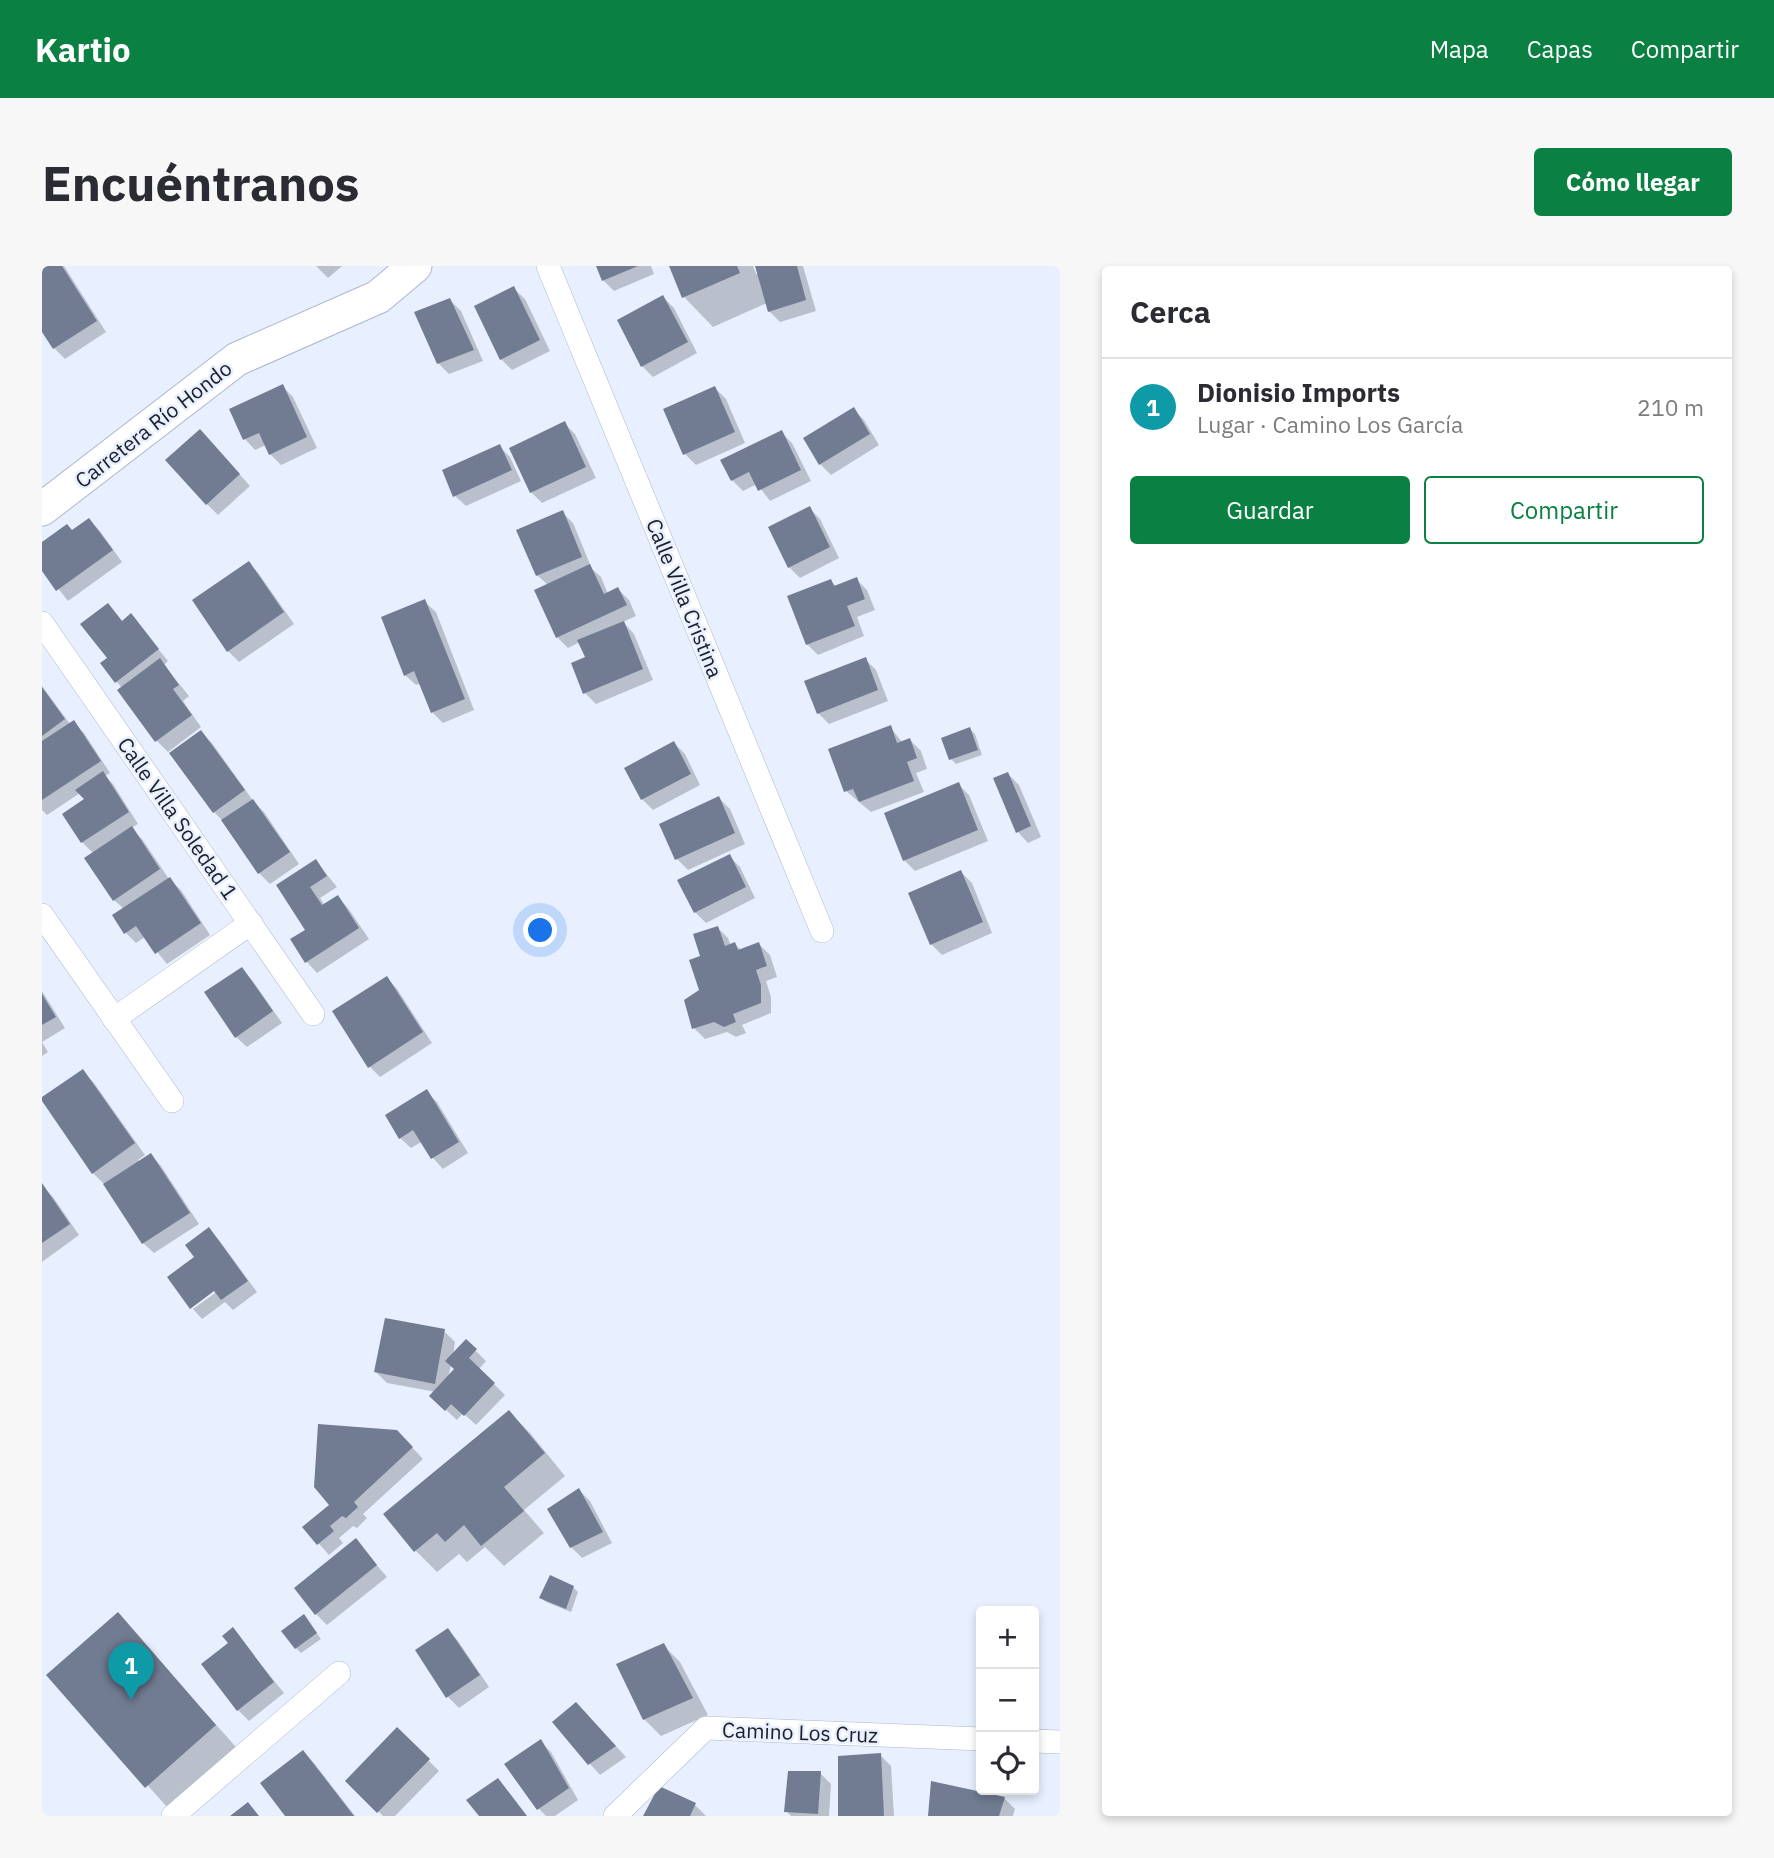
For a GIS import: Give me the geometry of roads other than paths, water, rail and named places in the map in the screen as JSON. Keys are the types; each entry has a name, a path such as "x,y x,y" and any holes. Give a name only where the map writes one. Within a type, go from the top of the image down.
{"street":[{"name":"Carretera Río Hondo","path":"42,509 237,359 378,297 415,266"},
{"name":"Calle Villa Cristina","path":"548,266 822,931"},
{"name":"Calle Villa Soledad 1","path":"42,623 313,1014"},
{"path":"42,915 172,1101"},
{"path":"114,1019 251,923"},
{"path":"173,1816 339,1673"},
{"name":"Camino Los Cruz","path":"615,1816 706,1728 976,1739"},
{"path":"1039,1741 1060,1742"}],"place":[{"name":"Dionisio Imports","path":"131,1700"}]}
